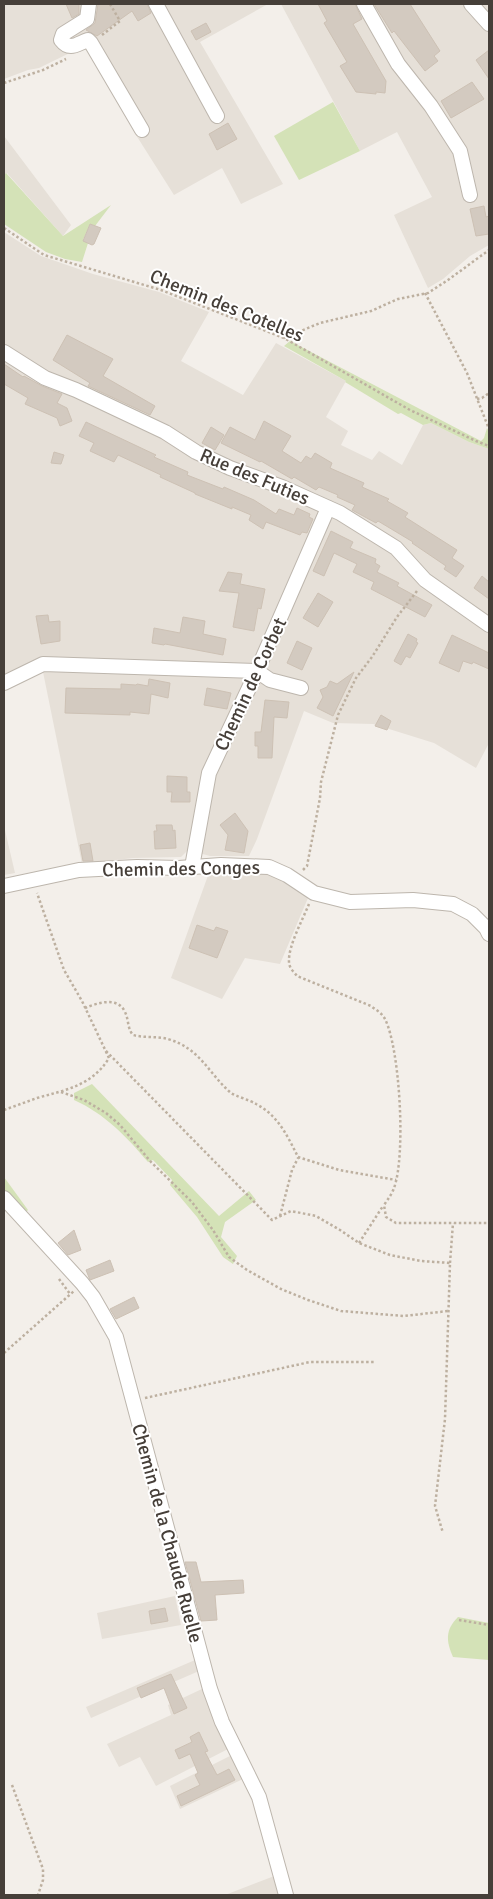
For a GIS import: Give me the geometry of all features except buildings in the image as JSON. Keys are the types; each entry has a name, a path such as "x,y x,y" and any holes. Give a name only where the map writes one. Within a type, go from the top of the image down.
{"street":[{"path":"89,4 86,19 63,34 61,40 65,46 71,47 88,40 91,43 142,130"},
{"path":"156,4 218,116"},
{"path":"364,4 398,64 431,106 460,151 470,195"},
{"path":"471,4 488,21"},
{"name":"Rue des Futies","path":"4,352 45,378 76,390 165,432 196,452 328,508 368,530 396,548 425,580 489,625"},
{"name":"Chemin de Corbet","path":"192,867 209,773 257,671 328,508"},
{"path":"4,683 43,664 257,671 270,680 301,688"},
{"name":"Chemin des Conges","path":"4,886 79,870 137,867 179,868 221,865 268,867 287,875 314,894 350,902 413,900 448,903 472,914 480,921 489,934"},
{"name":"Chemin de la Chaude Ruelle","path":"4,1198 82,1283 93,1297 116,1337 210,1689 222,1722 258,1797 286,1895"}],"path":[{"path":"91,43 120,21 110,4"},
{"path":"4,83 59,64 67,58"},
{"name":"Chemin des Cotelles","path":"4,228 44,255 161,290 284,338 410,410 476,441 489,444"},
{"path":"284,338 320,323 370,311 413,294 426,293 448,280 489,250"},
{"path":"426,293 454,346 489,429"},
{"path":"477,399 489,393"},
{"path":"295,880 307,866 320,798 321,782 338,715 356,678 372,657 397,617 425,580"},
{"path":"4,1110 76,1087 88,1081 104,1066 109,1058 64,970 32,880"},
{"path":"314,894 292,948 289,962 290,968 298,976 371,1006 385,1018 389,1028 398,1081 400,1133 399,1164 396,1180 391,1195 376,1214 359,1243"},
{"path":"85,1008 106,1002 118,1004 125,1012 127,1023 133,1035 143,1038 165,1038 181,1044 194,1052 233,1095 245,1097 264,1107 274,1117 283,1129 298,1158 339,1170 396,1180"},
{"path":"106,1051 272,1220 291,1211 316,1216 359,1243 390,1255 422,1261 450,1263"},
{"path":"61,1092 84,1100 106,1113 120,1125 151,1162 192,1202 213,1230 229,1257 247,1270 281,1289 341,1311 404,1316 448,1311"},
{"path":"280,1216 292,1170 298,1158"},
{"path":"384,1204 386,1217 396,1223 489,1223"},
{"path":"443,1533 435,1506 445,1419 453,1223"},
{"path":"4,1354 82,1283"},
{"path":"134,1400 310,1362 375,1362"},
{"path":"459,1620 489,1625"},
{"path":"12,1785 43,1869 43,1880 38,1895"}],"shaded area":[{"path":"4,4 268,4 200,42 283,184 241,204 222,168 174,195 136,135 91,48 86,45 39,68 4,79"},
{"path":"281,4 489,4 489,245 470,256 443,279 428,288 394,215 432,197 397,132 360,151"},
{"path":"4,136 71,225 63,236 7,173 4,176"},
{"path":"4,232 41,256 93,274 159,292 209,312 181,361 243,395 276,343 346,381 326,417 348,431 341,445 372,460 379,451 402,465 423,425 431,423 469,442 489,449 489,743 476,768 434,743 373,724 333,723 304,711 249,856 210,856 188,850 181,857 133,858 82,864 43,672 4,690"},
{"path":"4,826 15,873 4,875"},
{"path":"210,870 264,870 305,891 308,898 280,964 245,958 222,999 171,978"},
{"path":"175,1596 181,1625 102,1639 97,1613"},
{"path":"195,1660 199,1671 91,1718 86,1707"},
{"path":"204,1688 228,1749 156,1786 140,1757 119,1767 107,1744 171,1715 168,1705"},
{"path":"232,1755 243,1779 180,1809 170,1786"},
{"path":"277,1875 282,1895 225,1895"}],"green space":[{"path":"333,102 360,151 299,180 274,136"},
{"path":"6,173 63,236 111,205 95,226 90,224 83,240 88,243 82,262 65,259 46,252 4,224 4,176"},
{"path":"290,341 481,441 487,428 489,433 489,449 469,442 431,423 423,425 401,413 398,414 346,381 284,346"},
{"path":"92,1084 219,1216 249,1191 256,1200 225,1222 221,1237 237,1256 233,1264 223,1257 197,1217 170,1185 172,1180 153,1160 148,1162 114,1126 96,1112 74,1100 74,1093"},
{"path":"4,1177 28,1210 24,1214 4,1190"},
{"path":"458,1617 489,1623 489,1660 453,1657 448,1636 451,1626"}]}
